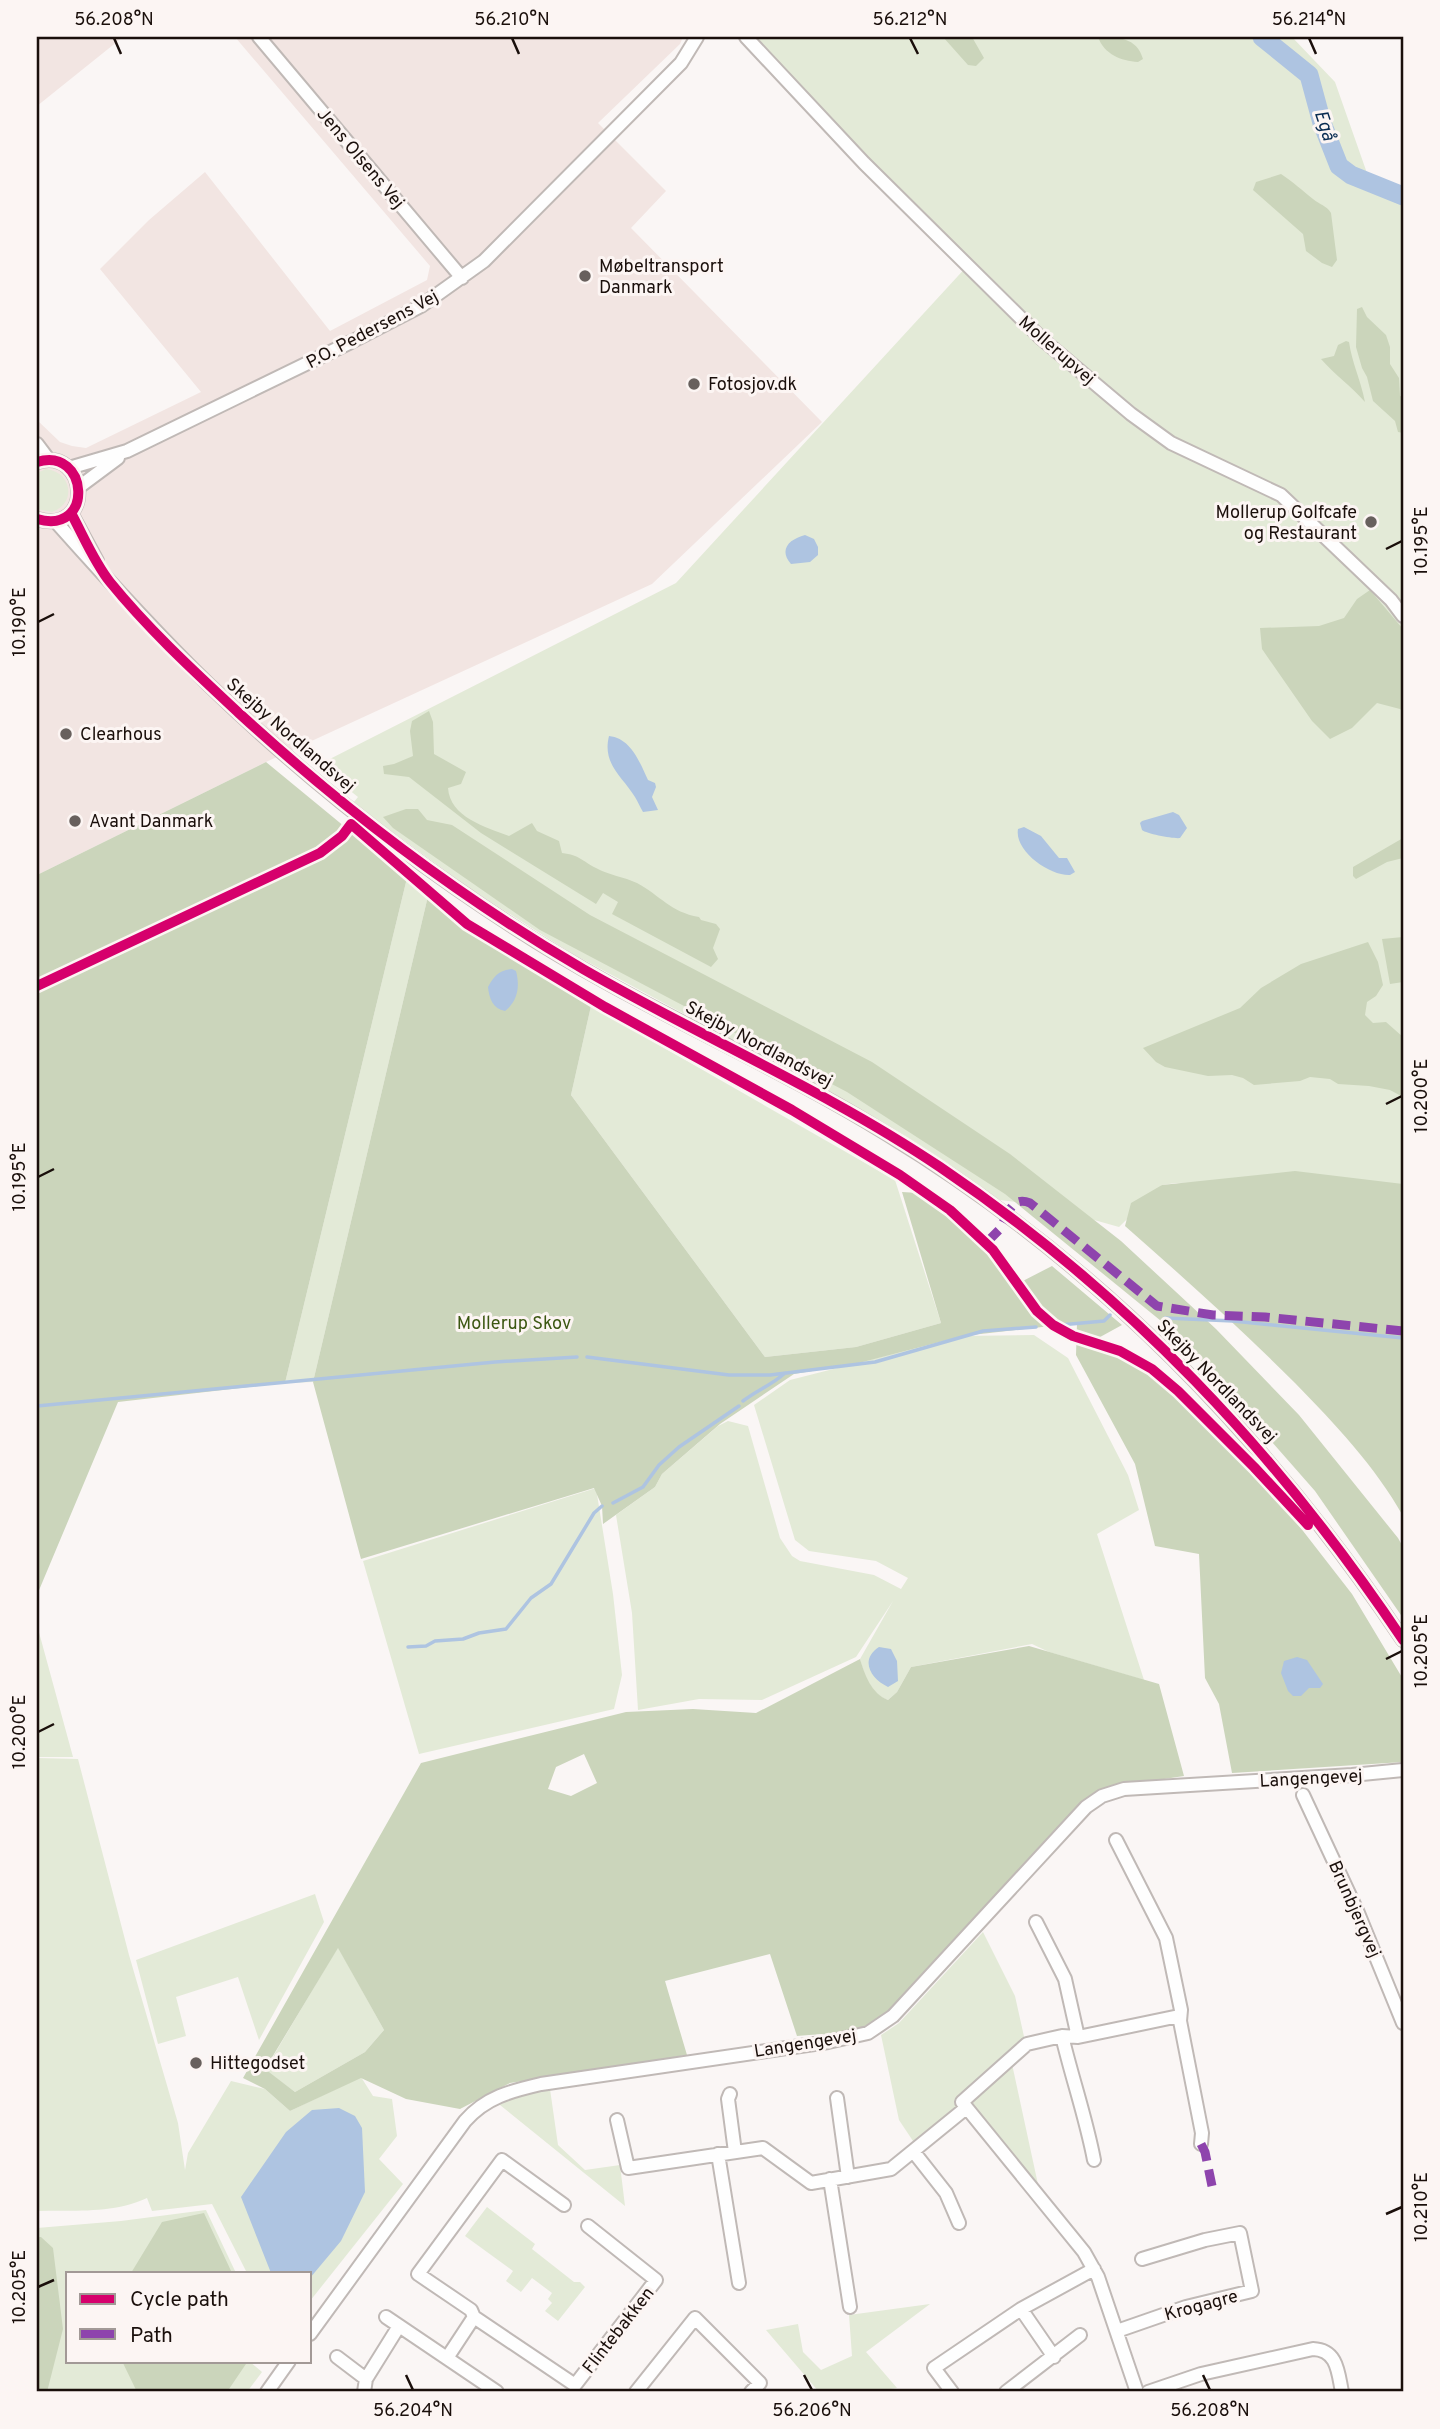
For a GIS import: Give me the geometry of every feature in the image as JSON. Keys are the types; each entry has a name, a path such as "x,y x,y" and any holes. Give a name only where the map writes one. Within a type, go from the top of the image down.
{"street":[{"name":"Jens Olsens Vej","path":"259,37 463,278"},
{"name":"P.O. Pedersens Vej","path":"79,487 127,452 396,320 463,278 484,261 681,63 697,37"},
{"name":"Mollerupvej","path":"746,37 864,163 1042,339 1131,414 1171,443 1280,495 1391,600 1403,616"},
{"path":"37,444 43,461 60,463 69,468 79,487 76,505 71,513 56,522 37,519"},
{"name":"P.O. Pedersens Vej","path":"69,468 127,452"},
{"name":"Skejby Nordlandsvej","path":"71,513 107,579"},
{"name":"Skejby Nordlandsvej","path":"56,522 209,685 267,739 335,797 443,879 517,929 586,970 773,1069 894,1138 1006,1214 1084,1276 1174,1357 1251,1439 1322,1524 1403,1640"},
{"name":"Langengevej","path":"312,2331 465,2121 493,2098 541,2084 828,2042 868,2033 893,2016 1086,1807 1102,1796 1124,1789 1403,1770"},
{"name":"Brunbjergvej","path":"1303,1795 1360,1917 1403,2023"},
{"path":"1116,1840 1166,1938 1202,2133 1200,2144"},
{"path":"1036,1922 1065,1979 1078,2037"},
{"path":"1137,2392 1094,2269 1084,2252 962,2102 1027,2044 1062,2036 1078,2037 1179,2016"},
{"path":"1062,2036 1086,2117 1094,2160"},
{"path":"730,2094 728,2099 735,2152"},
{"path":"837,2098 848,2177"},
{"path":"617,2120 628,2168 763,2148 811,2183 891,2169 966,2108"},
{"path":"913,2151 946,2193 959,2223"},
{"path":"718,2154 739,2283"},
{"name":"Flintebakken","path":"564,2205 502,2160 418,2274 471,2309 474,2317 575,2385 656,2280 588,2226"},
{"path":"830,2179 850,2307"},
{"name":"Krogagre","path":"1116,2331 1186,2307 1252,2291 1240,2233 1205,2240 1142,2259"},
{"path":"951,2392 934,2368 1021,2309 1094,2269"},
{"path":"1021,2309 1054,2357"},
{"path":"386,2317 497,2392"},
{"path":"447,2358 474,2317"},
{"path":"636,2392 695,2318 761,2383 751,2392"},
{"path":"337,2357 365,2386 399,2326"},
{"path":"1006,2392 1080,2335"},
{"path":"1148,2392 1173,2382 1225,2368 1306,2350 1327,2352 1335,2363 1342,2392"},
{"path":"267,2392 288,2362"}],"shaded area":[{"path":"37,37 123,37 37,106"},
{"path":"235,37 683,37 680,44 598,123 666,191 631,228 822,422 652,584 266,762 37,875 37,420 60,442 86,448 201,392 100,269 149,220 205,172 330,331 427,280 430,266"}],"green space":[{"path":"751,37 1292,37 1335,82 1368,176 1403,193 1403,1185 1314,1181 1162,1185 1119,1227 1041,1205 1000,1200 921,1146 851,1104 571,953 469,888 353,803 358,797 318,765 676,583 969,264"},
{"path":"943,37 972,37 984,58 976,66 968,65"},
{"path":"1098,37 1119,38 1131,42 1143,59 1138,62 1119,58 1104,48"},
{"path":"1281,174 1331,213 1337,260 1332,267 1306,251 1303,234 1253,190 1256,182"},
{"path":"1362,307 1367,317 1386,335 1390,347 1390,364 1399,378 1400,396 1403,397 1403,433 1398,432 1395,421 1373,401 1362,368 1356,347 1357,309"},
{"path":"1349,342 1365,402 1321,359 1334,356 1338,345"},
{"path":"46,469 61,476 68,488 65,502 52,512 37,509 37,473"},
{"path":"1370,590 1403,629 1403,712 1377,703 1352,728 1330,739 1312,721 1262,649 1260,628 1319,626 1344,618 1357,599"},
{"path":"429,711 433,722 434,754 466,772 461,784 448,788 450,798 462,814 480,825 509,836 532,823 537,831 559,841 562,853 637,883 680,911 716,924 720,929 713,948 718,959 711,967 612,914 618,902 603,893 596,904 481,833 409,777 384,774 383,766 413,756 410,731 412,721"},
{"path":"266,762 407,878 285,1383 118,1402 37,1595 37,875"},
{"path":"406,809 418,809 427,820 452,825 590,915 872,1062 1010,1154 1121,1241 1216,1329 1299,1415 1398,1538 1403,1547 1403,1618 1315,1491 1177,1334 1005,1194 847,1092 540,930 393,828 383,817"},
{"path":"1403,838 1403,858 1387,862 1356,879 1353,876 1353,867"},
{"path":"407,878 428,896 313,1382 285,1383"},
{"name":"Mollerup Skov","path":"428,896 469,930 591,1006 571,1095 765,1357 856,1347 941,1323 902,1192 919,1193 960,1225 993,1258 1013,1286 1052,1266 1122,1325 1091,1342 1131,1356 1164,1381 1265,1482 1352,1594 1403,1679 1403,1762 1232,1773 1219,1704 1205,1678 1199,1554 1155,1546 1135,1464 1076,1355 1077,1323 963,1336 855,1364 794,1374 720,1424 662,1474 655,1487 603,1524 602,1506 594,1488 361,1559 313,1382"},
{"path":"1403,937 1403,982 1390,984 1382,939"},
{"path":"1368,942 1378,962 1383,985 1376,996 1367,1002 1365,1015 1373,1023 1386,1022 1403,1037 1403,1097 1390,1090 1338,1084 1330,1079 1310,1077 1300,1081 1254,1085 1232,1075 1208,1076 1165,1067 1143,1048 1240,1008 1261,988 1301,964"},
{"path":"591,1006 895,1180 941,1323 856,1347 765,1357 571,1095"},
{"path":"1295,1171 1403,1184 1403,1516 1367,1463 1310,1398 1125,1226 1131,1203 1162,1185"},
{"path":"1034,1335 1068,1358 1128,1475 1139,1510 1097,1534 1144,1680 1049,1652 1032,1644 911,1667 897,1692 888,1700 873,1689 860,1659 893,1601 856,1657 762,1700 699,1699 638,1710 632,1613 616,1515 655,1487 662,1474 718,1426 728,1421 748,1426 780,1538 792,1556 800,1561 874,1575 901,1589 908,1578 876,1561 809,1551 795,1540 754,1405 790,1380 963,1336"},
{"path":"596,1488 613,1594 622,1675 614,1709 419,1754 363,1561"},
{"path":"37,1625 73,1757 37,1757"},
{"path":"1029,1646 1159,1684 1184,1776 1138,1783 1077,1807 888,2012 856,2029 797,2036 770,1954 665,1981 687,2055 510,2083 460,2109 406,2099 361,2078 290,2111 265,2089 243,2078 421,1763 626,1712 693,1709 756,1713 860,1659 873,1688 888,1700 897,1692 911,1667","holes":["584,1754 597,1783 571,1796 548,1789 556,1767","338,1948 384,2030 365,2052 295,2092 265,2069"]},
{"path":"37,1758 78,1759 129,1955 178,2123 185,2170 188,2153 231,2081 265,2089 290,2111 361,2077 373,2096 392,2099 397,2136 379,2159 403,2184 312,2298 312,2272 246,2272 212,2204 152,2211 147,2198 107,2209 37,2211"},
{"path":"315,1894 324,1922 259,2040 238,1977 176,1997 186,2036 158,2044 136,1960"},
{"path":"983,1932 1015,1996 1025,2041 956,2102 961,2109 915,2144 899,2120 881,2035 899,2023"},
{"path":"338,1947 384,2030 365,2052 295,2092 265,2070"},
{"path":"1012,2064 1039,2189 972,2109 973,2096"},
{"path":"550,2089 558,2145 585,2170 620,2165 625,2206 495,2101"},
{"path":"487,2207 535,2244 532,2249 574,2282 580,2282 585,2287 558,2321 545,2311 552,2303 548,2299 552,2293 532,2278 521,2292 506,2281 513,2271 465,2236"},
{"path":"206,2210 236,2272 66,2272 66,2362 250,2362 262,2372 247,2392 37,2392 37,2228"},
{"path":"204,2213 232,2272 132,2272 162,2222"},
{"path":"37,2237 41,2237 53,2248 63,2329 47,2392 37,2392"},
{"path":"930,2304 866,2352 897,2388 868,2392 819,2392 766,2330 798,2324 803,2352 821,2370 852,2356 849,2315"},
{"path":"122,2362 247,2362 227,2392 137,2392"}],"water":[{"path":"805,535 814,539 818,555 810,562 791,564 787,559 786,549 795,539"},
{"path":"609,736 629,746 648,780 655,783 652,797 658,810 643,812 614,769 608,754"},
{"path":"1173,812 1179,815 1187,828 1180,838 1142,830 1142,821"},
{"path":"1024,827 1041,836 1059,858 1067,858 1075,872 1070,875 1062,874 1035,861 1018,837 1018,829"},
{"path":"512,969 516,971 518,988 513,1003 505,1011 492,1002 488,987 497,974"},
{"path":"879,1647 891,1649 897,1661 898,1681 888,1687 872,1674 870,1669 870,1658"},
{"path":"1297,1657 1307,1660 1323,1684 1320,1688 1309,1688 1301,1696 1293,1696 1288,1691 1281,1673 1284,1661"},
{"path":"339,2108 355,2116 362,2128 365,2192 341,2241 312,2276 312,2272 271,2272 241,2197 286,2132 312,2110"}],"waterway":[{"name":"Egå","path":"1262,37 1309,75 1322,123 1339,166 1351,175 1403,196"},
{"path":"1060,1325 1104,1321 1110,1315"},
{"path":"1165,1318 1233,1321 1403,1338"},
{"path":"587,1357 729,1375 770,1375 875,1362 983,1331 1036,1327"},
{"path":"37,1406 495,1362 577,1357"},
{"path":"743,1401 785,1373"},
{"path":"613,1503 643,1487 659,1465 679,1447 739,1406"},
{"path":"408,1647 426,1646 435,1641 463,1639 479,1633 506,1629 531,1598 551,1584 594,1513 602,1506"}],"marked path":[{"path":"986,1243 999,1230 1010,1209 1023,1201 1030,1203 1157,1306 1213,1315 1265,1317 1403,1331"},
{"path":"1201,2144 1212,2186"}],"cycle path":[{"path":"37,462 54,461 67,467 75,477 78,491 76,504 69,515 56,521 37,519"},
{"path":"71,513 104,574 157,634 281,751 405,851 492,912 583,969 897,1139 1009,1216 1074,1268 1136,1323 1251,1441 1355,1571 1403,1640"},
{"path":"37,986 320,853 342,836 351,824 467,924 605,1007 792,1110 900,1175 950,1210 993,1250 1037,1311 1053,1325 1073,1336 1120,1351 1152,1369 1178,1391 1308,1525"}],"place":[{"name":"Møbeltransport Danmark","path":"585,276"},
{"name":"Fotosjov.dk","path":"694,384"},
{"name":"Mollerup Golfcafe og Restaurant","path":"1371,522"},
{"name":"Clearhous","path":"66,734"},
{"name":"Avant Danmark","path":"75,821"},
{"name":"Hittegodset","path":"196,2063"}]}
